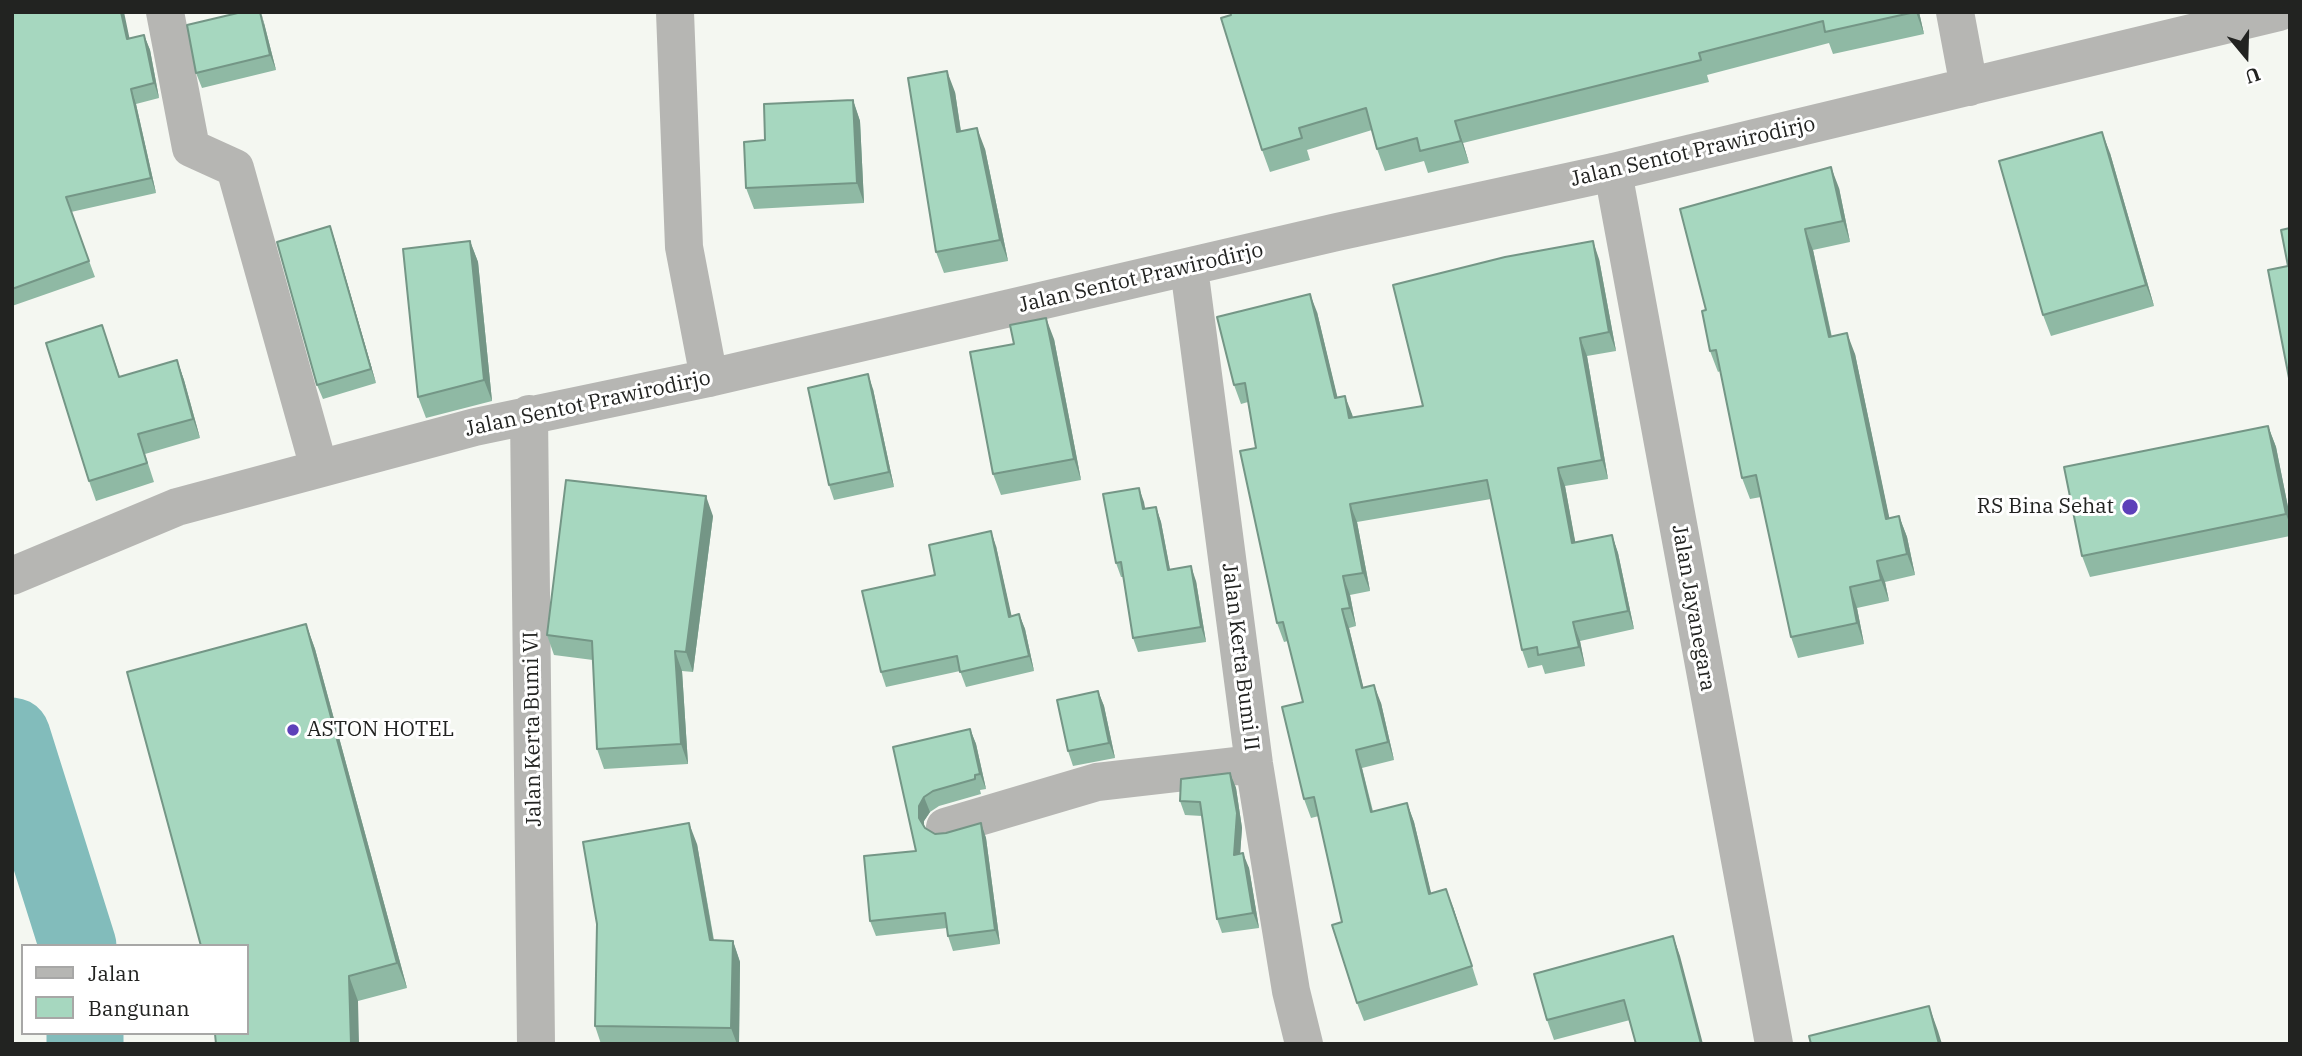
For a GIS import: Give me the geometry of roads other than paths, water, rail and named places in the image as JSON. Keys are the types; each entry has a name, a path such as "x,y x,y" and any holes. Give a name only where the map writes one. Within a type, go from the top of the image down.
{"street":[{"path":"165,12 191,148 235,168 319,468"},
{"path":"675,12 684,247 709,378"},
{"path":"1955,12 1969,87"},
{"name":"Jalan Sentot Prawirodirjo","path":"17,575 177,507 529,414 709,378 1337,232 1613,172 2279,12"},
{"name":"Jalan Jayanegara","path":"1613,172 1774,1044"},
{"name":"Jalan Kerta Bumi II","path":"1189,268 1254,764 1292,990 1304,1044"},
{"name":"Jalan Kerta Bumi VI","path":"529,414 536,1044"},
{"path":"945,827 1097,782 1254,764"}],"waterway":[{"path":"12,736 77,944"},
{"path":"85,1035 85,1044"}],"place":[{"name":"RS Bina Sehat","path":"2130,507"},
{"name":"ASTON HOTEL","path":"293,730"}]}
